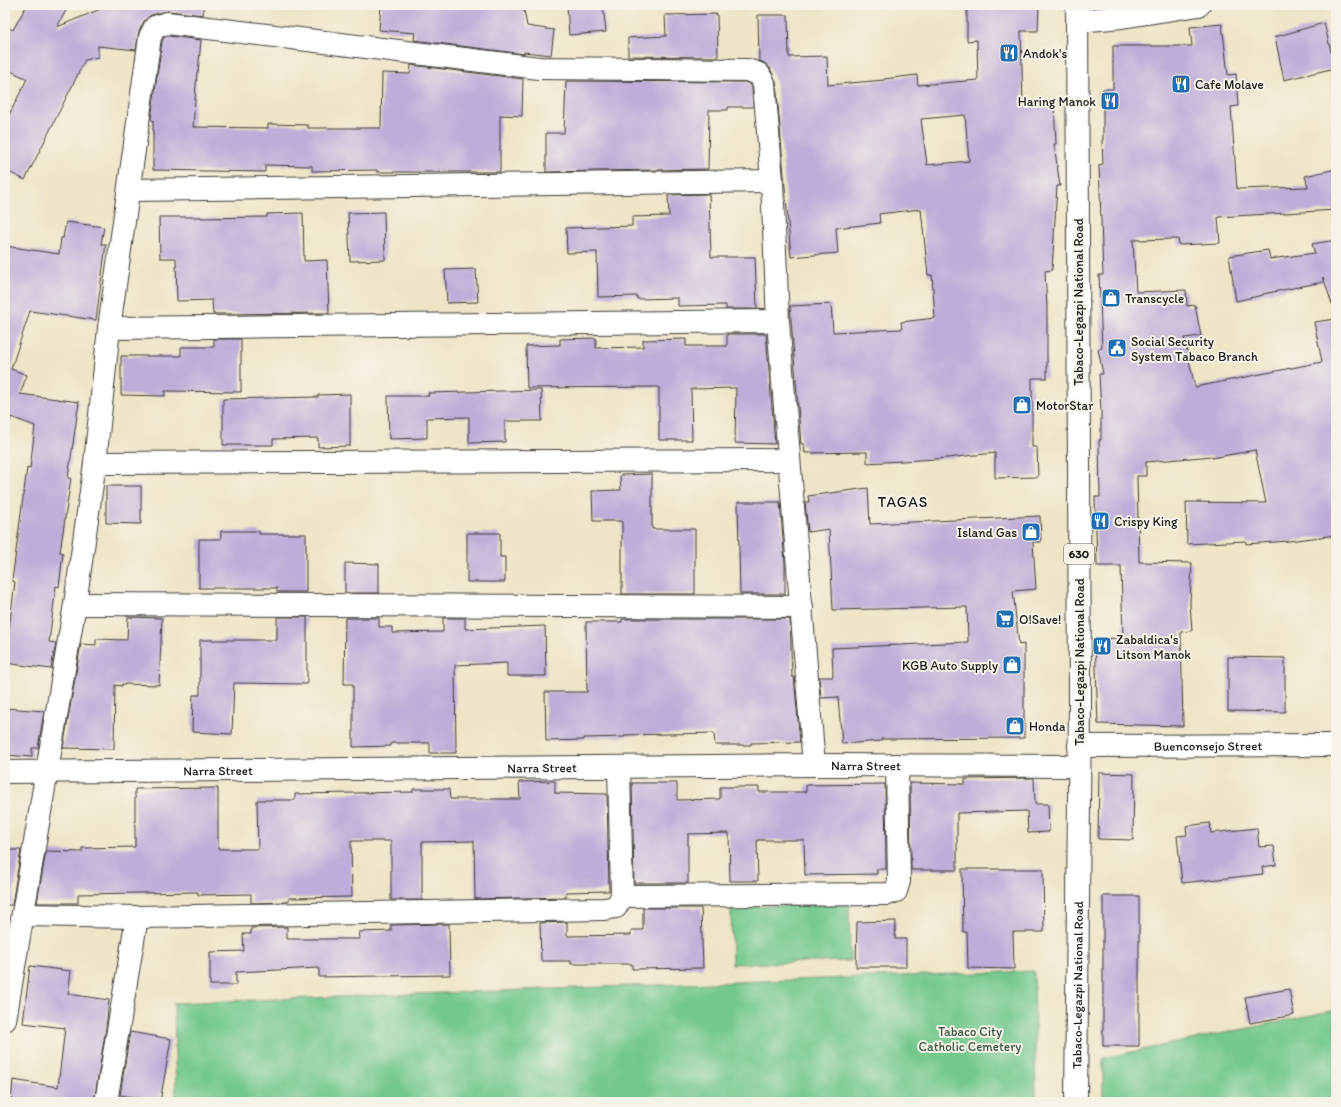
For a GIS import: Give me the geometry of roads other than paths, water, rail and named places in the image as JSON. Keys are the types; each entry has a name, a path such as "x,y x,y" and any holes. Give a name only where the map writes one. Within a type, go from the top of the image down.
{"street":[{"path":"1078,13 1122,17 1200,5"},
{"name":"Tabaco-Legazpi National Road","path":"1076,1102 1079,756 1078,13"},
{"path":"5,1020 75,604 95,463 109,328 150,37 155,27 167,23 539,68 747,70 759,74 764,83 772,181 778,321 814,765"},
{"path":"129,190 772,181"},
{"path":"109,328 778,321"},
{"path":"95,463 789,460"},
{"path":"75,604 802,607"},
{"name":"Buenconsejo Street","path":"1079,756 1336,745"},
{"name":"Narra Street","path":"5,772 897,765 1079,756"},
{"path":"622,896 888,894 896,891 899,881 897,765"},
{"path":"23,915 137,917 604,909 616,907 622,896 619,767"},
{"path":"106,1102 137,917"}],"place":[{"name":"Andok's","path":"1009,53"},
{"name":"Cafe Molave","path":"1181,84"},
{"name":"Haring Manok","path":"1110,101"},
{"name":"Transcycle","path":"1111,298"},
{"name":"Social Security System Tabaco Branch","path":"1117,348"},
{"name":"MotorStar","path":"1022,405"},
{"name":"Crispy King","path":"1100,521"},
{"name":"Island Gas","path":"1031,532"},
{"name":"O!Save!","path":"1005,619"},
{"name":"Zabaldica's Litson Manok","path":"1102,646"},
{"name":"KGB Auto Supply","path":"1012,665"},
{"name":"Honda","path":"1015,726"}],"district":[{"name":"TAGAS","path":"903,502"}],"park label":[{"name":"Tabaco City Catholic Cemetery","path":"970,1038"}]}
